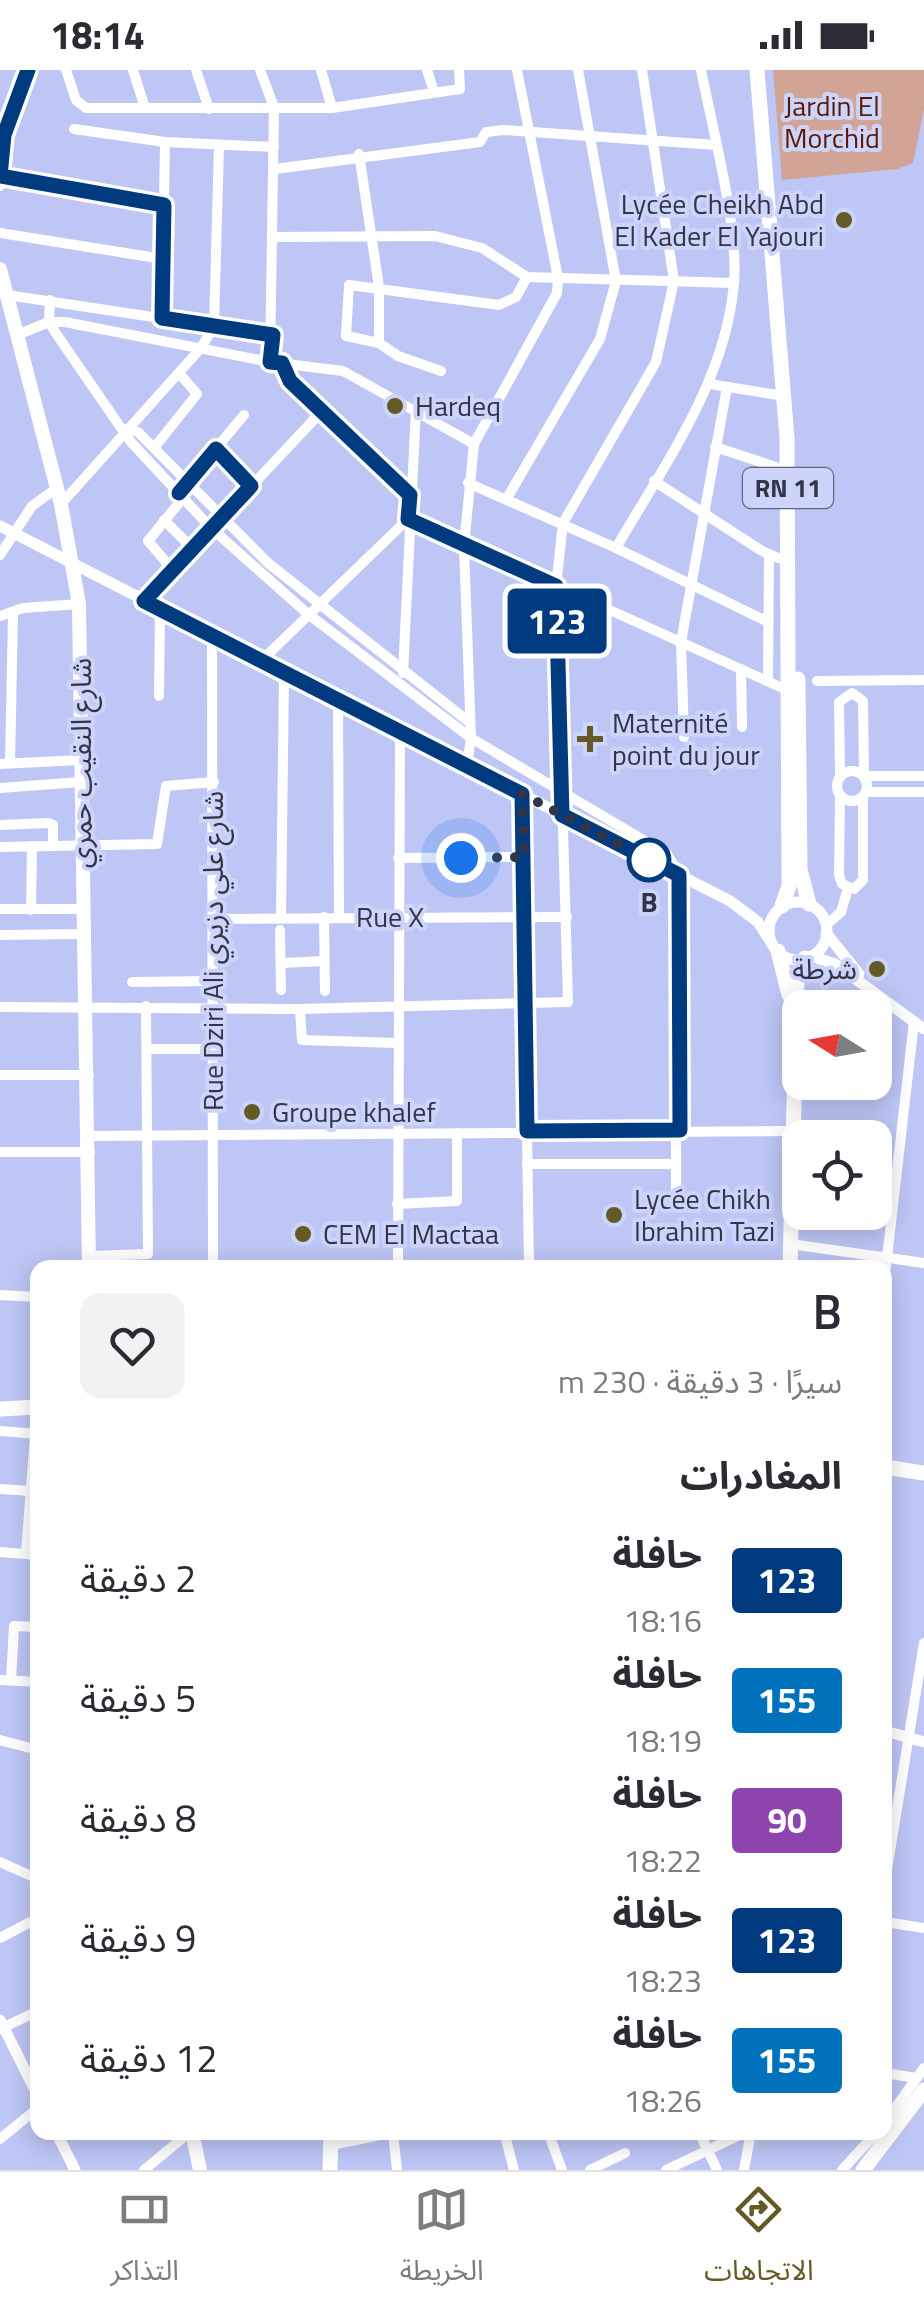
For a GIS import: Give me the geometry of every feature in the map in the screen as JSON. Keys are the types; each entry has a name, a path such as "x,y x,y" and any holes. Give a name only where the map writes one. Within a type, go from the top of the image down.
{"main road":[{"name":"RN 11","path":"760,70 788,471 788,886 780,908"},
{"name":"RN 11","path":"760,70 794,418 799,849 809,904"},
{"name":"شارع النقيب حمري","path":"0,268 59,496 80,604 80,845 90,1075 89,1260"},
{"path":"775,948 789,990"},
{"path":"796,990 797,974 808,957"},
{"path":"790,1260 791,1230"},
{"path":"0,1409 30,1407"},
{"path":"892,1469 924,1473"},
{"path":"892,2126 920,2084"},
{"path":"874,2170 924,2105"},
{"path":"193,2140 200,2170"},
{"path":"330,2170 331,2140"},
{"path":"863,2170 883,2140"}],"street":[{"path":"0,186 4,135 28,70"},
{"path":"66,70 76,100 86,108 332,108 460,90 459,70"},
{"path":"133,70 146,108"},
{"path":"196,70 210,108"},
{"path":"260,70 274,108 276,363 321,412 410,495"},
{"path":"320,70 332,108"},
{"path":"427,70 434,92"},
{"path":"467,765 471,738 464,546 474,444 557,293 558,278 516,70"},
{"path":"507,498 600,338 616,282 578,70"},
{"path":"0,1006 300,1009 568,1002 556,586 562,523 656,362 674,280 642,70"},
{"path":"616,548 709,384 734,283 716,145 701,70"},
{"path":"74,129 165,142 274,147"},
{"path":"275,169 359,154 480,142 486,132 530,130 716,145"},
{"path":"162,318 165,142"},
{"path":"2,548 6,529 32,506 59,496 179,373 214,326 219,145"},
{"path":"359,154 379,288 379,343"},
{"path":"0,176 164,205"},
{"path":"0,232 163,259"},
{"path":"274,238 452,238 482,248 527,277 734,283"},
{"path":"441,371 398,356 379,343 345,334 349,285 499,306 516,297 527,277"},
{"path":"6,295 273,335"},
{"path":"50,300 49,322 126,429 130,441 211,528 470,722 483,743"},
{"path":"17,336 49,322 356,375 474,444"},
{"path":"154,448 197,394 179,373"},
{"path":"709,384 784,396"},
{"path":"684,737 680,642 727,387"},
{"path":"398,682 404,670 416,409"},
{"path":"144,601 321,412"},
{"path":"172,569 148,543 186,483 244,415"},
{"path":"126,429 138,432 154,448 308,614 471,738 667,854 679,875 676,1188"},
{"path":"715,447 788,471"},
{"path":"216,449 251,486"},
{"path":"654,481 788,562"},
{"path":"468,483 616,548 768,622"},
{"path":"408,519 788,690"},
{"path":"262,660 408,519"},
{"path":"164,520 192,548"},
{"path":"6,529 730,902 758,922 775,948 790,958 808,957 835,964 874,990"},
{"path":"768,681 769,554"},
{"path":"0,616 13,615 23,608 80,604"},
{"path":"159,696 160,609"},
{"path":"13,615 5,763 80,760"},
{"name":"Rue Dziri Ali شارع علي دزيري","path":"212,635 212,1260"},
{"path":"741,669 742,727"},
{"path":"280,990 284,672"},
{"path":"817,680 924,680"},
{"path":"808,957 841,912 848,888 863,880 863,701 852,692 839,702 839,874 848,888"},
{"path":"338,700 338,917"},
{"path":"398,1260 400,731"},
{"path":"840,776 849,770 864,775 924,776"},
{"path":"0,788 80,782"},
{"path":"0,847 157,844 166,786 214,782"},
{"path":"840,796 849,801 865,794 924,792"},
{"path":"522,794 528,1260"},
{"path":"0,824 48,823 52,825 53,846"},
{"path":"31,910 32,846"},
{"path":"398,858 524,857"},
{"path":"730,902 754,909 809,904 820,912 826,929 875,990"},
{"path":"775,948 769,930 780,908"},
{"path":"0,909 83,909"},
{"name":"Rue X","path":"214,920 281,924 338,917 567,918"},
{"path":"324,918 325,991"},
{"path":"0,935 84,934"},
{"path":"281,963 324,961"},
{"path":"132,982 214,982"},
{"path":"887,1258 919,1025 892,1004"},
{"path":"104,1260 148,1254 146,1006"},
{"path":"300,1009 302,1040 397,1043"},
{"path":"147,1049 214,1049"},
{"path":"0,1075 90,1075"},
{"path":"90,1136 782,1130"},
{"path":"397,1204 457,1202 457,1133"},
{"path":"0,1152 91,1152"},
{"path":"527,1164 676,1164"},
{"path":"791,1244 924,1263"},
{"path":"0,1294 30,1296"},
{"path":"0,1431 30,1434"},
{"path":"0,1489 30,1491"},
{"path":"0,1552 30,1554"},
{"path":"6,1680 14,1626 30,1627"},
{"path":"892,1852 918,1741 924,1643"},
{"path":"892,1733 918,1741"},
{"path":"0,1740 30,1748"},
{"path":"0,1862 30,1875"},
{"path":"0,1938 30,1922"},
{"path":"892,1923 924,1928"},
{"path":"30,2014 1,2026 30,2081"},
{"path":"892,2114 920,2084 924,2068"},
{"path":"892,2075 920,2084"},
{"path":"0,2139 30,2115"},
{"path":"60,2140 75,2170"},
{"path":"144,2170 181,2140"},
{"path":"395,2140 398,2170"},
{"path":"506,2140 514,2170"},
{"path":"551,2140 562,2170"},
{"path":"703,2140 717,2170"},
{"path":"666,2170 730,2140"},
{"path":"744,2170 748,2140"},
{"path":"842,2170 870,2140"},
{"path":"590,2170 624,2153"}],"green space":[{"name":"Jardin El Morchid","path":"773,70 924,70 924,109 913,163 897,169 782,180"}],"bus line":[{"name":"123","path":"28,70 4,135 0,176 164,205 162,318 273,335 270,362 282,363 290,381 352,446 410,495 408,519 556,586 558,785 562,815 679,875 680,1130 527,1131 522,794 144,601 251,486 216,449 179,493"}],"place":[{"name":"Lycée Cheikh Abd El Kader El Yajouri","path":"844,220"},
{"name":"Hardeq","path":"395,406"},
{"name":"Maternité point du jour","path":"590,739"},
{"name":"B","path":"649,860"},
{"name":"شرطة","path":"877,969"},
{"name":"Groupe khalef","path":"252,1112"},
{"name":"Lycée Chikh Ibrahim Tazi","path":"614,1215"},
{"name":"CEM El Mactaa","path":"303,1234"}],"route":[{"path":"461,858 524,857 522,794 649,860"}]}
